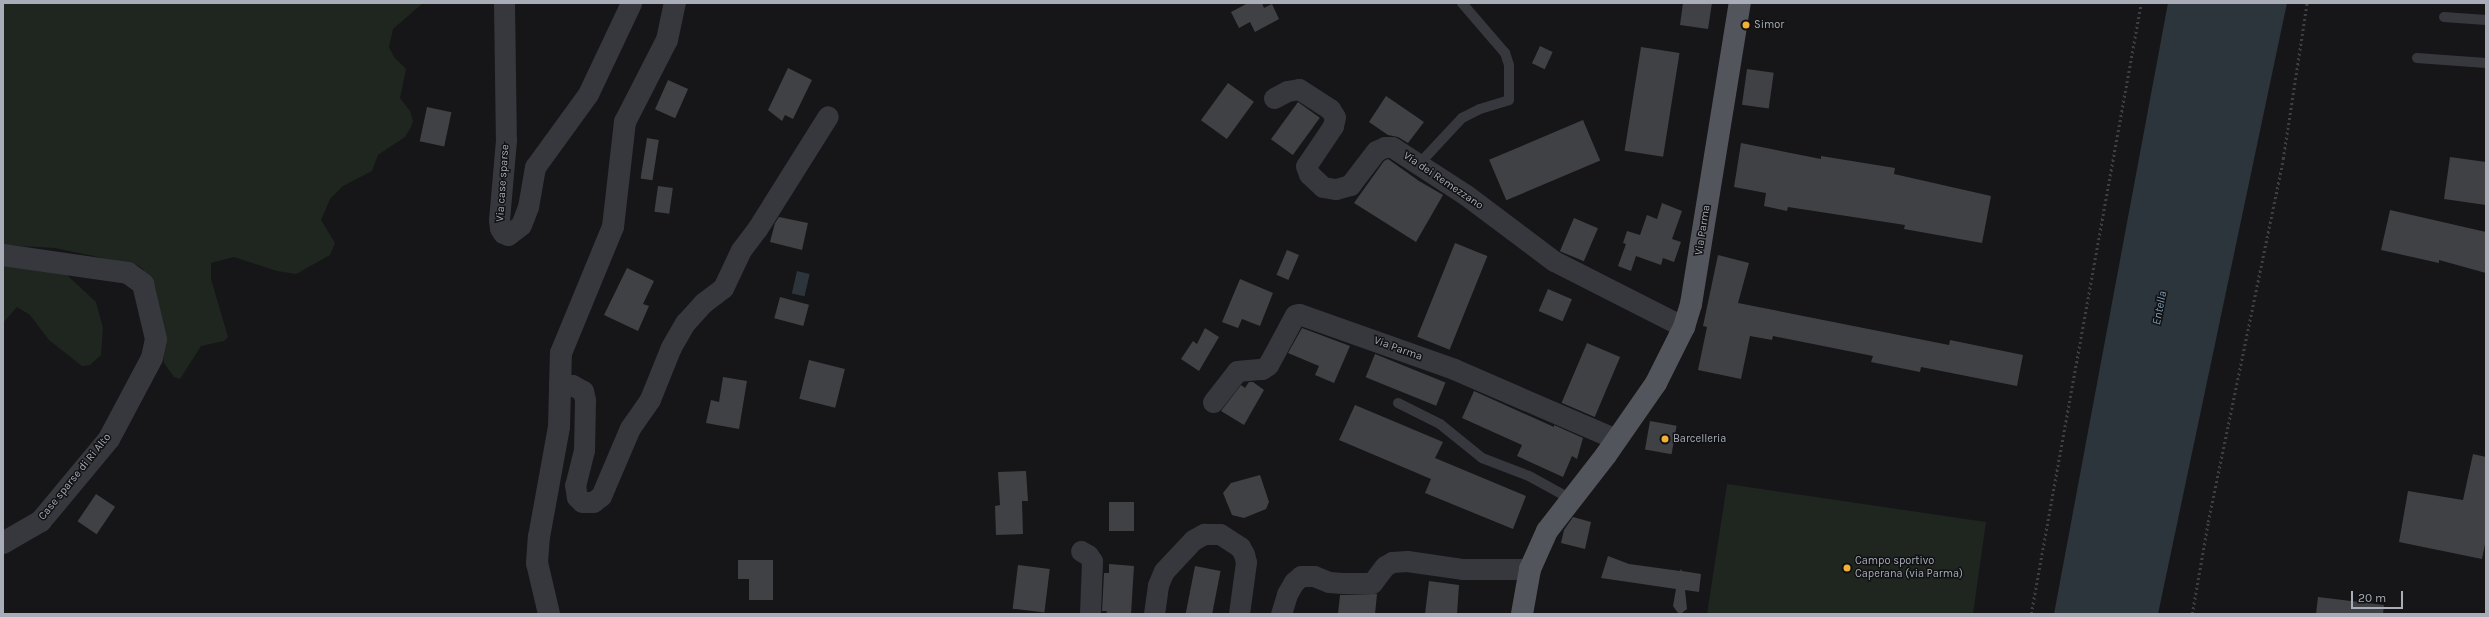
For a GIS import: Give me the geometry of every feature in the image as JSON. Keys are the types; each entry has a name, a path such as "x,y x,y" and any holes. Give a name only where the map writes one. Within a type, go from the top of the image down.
{"main road":[{"name":"Via Parma","path":"1522,614 1530,568 1547,531 1656,383 1684,327 1693,297 1740,3"}],"street":[{"name":"Via case sparse","path":"504,3 506,140 499,220 500,228 503,234 508,235 521,225 528,207 535,167 588,94 631,3"},
{"path":"549,614 537,564 539,537 559,427 561,353 613,227 625,122 667,40 675,3"},
{"name":"Via dei Remezzano","path":"1274,98 1287,91 1299,89 1330,110 1335,117 1333,126 1306,166 1308,174 1323,187 1336,190 1350,185 1376,151 1385,147 1392,147 1420,163 1554,261 1684,327"},
{"path":"559,384 572,385 583,391 585,400 584,450 575,485 577,497 582,502 593,502 602,496 630,428 650,399 671,347 685,323 703,303 723,288 741,250 757,229 828,116"},
{"name":"Case sparse di Ri Alto","path":"3,255 128,273 143,284 156,339 152,358 109,439 41,521 3,542"},
{"name":"Via Parma","path":"1213,402 1237,371 1262,369 1268,364 1295,316 1299,314 1454,369 1616,439"},
{"path":"1154,614 1158,585 1164,571 1193,540 1204,534 1220,534 1240,546 1245,558 1239,614"},
{"path":"1081,551 1088,555 1092,561 1090,614"},
{"path":"1282,614 1287,594 1294,582 1302,576 1314,576 1329,582 1372,583 1385,566 1392,562 1407,561 1462,569 1530,568"}],"lane":[{"path":"1420,163 1462,118 1480,109 1509,100 1509,65 1505,53 1462,3"},
{"path":"2444,17 2486,20"},
{"path":"2417,58 2486,63"},
{"path":"1398,403 1440,424 1482,458 1529,476 1571,499"}],"path":[{"path":"2031,614 2141,3"},
{"path":"2192,614 2208,522 2283,159 2308,3"}],"shaded area":[{"path":"3,3 423,3 393,29 389,47 394,57 406,69 400,98 410,111 413,121 405,137 378,155 372,171 343,186 330,199 321,220 335,243 330,255 296,274 277,271 234,257 211,263 211,279 228,337 224,341 201,346 180,379 174,377 164,363 158,311 143,269 137,265 55,248 3,245"},
{"path":"3,265 67,275 96,302 103,328 101,355 90,365 82,366 49,340 30,315 17,307 3,323"},
{"name":"Campo sportivo Caperana (via Parma)","path":"1727,484 1986,522 1973,614 1707,614"}],"water":[{"name":"Entella","path":"2168,3 2287,3 2158,614 2054,614"},
{"path":"797,271 810,274 804,296 792,293"}],"building":[{"path":"1248,3 1262,3 1264,8 1272,4 1279,19 1255,32 1250,22 1239,28 1231,12"},
{"path":"1683,3 1712,3 1708,29 1680,25"},
{"path":"1540,46 1553,52 1545,69 1532,63"},
{"path":"1641,47 1680,53 1663,157 1625,151"},
{"path":"788,68 812,80 793,119 785,115 782,121 768,110"},
{"path":"1747,69 1774,73 1769,108 1742,105"},
{"path":"668,80 688,89 675,118 655,109"},
{"path":"1228,83 1254,102 1227,139 1201,120"},
{"path":"1386,96 1424,122 1408,143 1398,137 1388,135 1369,122"},
{"path":"1298,102 1320,118 1293,155 1271,139"},
{"path":"427,107 451,112 444,146 420,141"},
{"path":"1583,120 1600,161 1506,200 1489,160"},
{"path":"647,138 659,140 652,180 641,178"},
{"path":"1741,143 1821,159 1821,156 1895,168 1894,174 1991,196 1982,243 1904,229 1905,225 1788,207 1787,211 1764,206 1766,193 1734,187"},
{"path":"2450,157 2486,162 2486,205 2444,199"},
{"path":"1388,159 1419,181 1443,195 1416,242 1354,203 1384,161"},
{"path":"658,186 673,188 669,214 654,212"},
{"path":"1662,203 1682,211 1672,239 1681,242 1674,262 1663,258 1661,265 1636,256 1631,271 1618,266 1626,244 1623,243 1627,231 1640,235 1647,215 1657,219"},
{"path":"2390,210 2486,232 2486,273 2439,260 2439,263 2381,250"},
{"path":"779,217 808,223 802,250 770,242 775,223"},
{"path":"1574,218 1598,228 1584,261 1560,251"},
{"path":"1455,243 1487,256 1450,350 1417,337"},
{"path":"1287,250 1299,255 1288,280 1276,275"},
{"path":"1718,255 1749,263 1738,303 1949,345 1950,340 2023,355 2017,386 1921,367 1920,372 1871,362 1873,356 1773,336 1772,340 1750,336 1741,379 1698,370 1707,327 1703,326"},
{"path":"627,268 654,281 643,304 649,306 638,331 604,315"},
{"path":"1240,279 1273,293 1260,326 1242,319 1238,328 1222,322"},
{"path":"1548,289 1572,299 1563,321 1539,311"},
{"path":"780,297 809,305 803,326 774,318"},
{"path":"1205,328 1219,337 1199,371 1181,359 1193,341 1197,344"},
{"path":"1302,328 1350,346 1334,383 1315,375 1319,366 1288,353"},
{"path":"1587,343 1620,357 1595,417 1562,403"},
{"path":"1375,354 1445,382 1436,406 1366,377"},
{"path":"809,360 845,369 835,408 799,399"},
{"path":"723,377 747,381 739,429 706,423 711,400 719,402"},
{"path":"1249,382 1253,382 1264,390 1244,425 1221,411 1241,385 1245,388"},
{"path":"1474,391 1554,427 1554,425 1583,438 1577,459 1572,456 1563,477 1517,456 1522,445 1462,418"},
{"path":"1355,405 1443,442 1435,458 1526,496 1513,529 1425,493 1431,479 1339,440"},
{"path":"1650,421 1677,426 1672,454 1645,450"},
{"path":"2473,454 2486,457 2486,539 2482,559 2399,542 2408,491 2463,500"},
{"path":"1026,471 1028,501 1022,501 1023,534 996,535 995,506 1000,505 998,472"},
{"path":"1260,475 1269,502 1266,509 1244,518 1232,515 1223,493 1231,483"},
{"path":"96,494 115,507 97,534 78,521"},
{"path":"1109,502 1134,502 1134,531 1109,531"},
{"path":"1573,517 1591,522 1585,549 1561,543 1564,530"},
{"path":"1608,556 1629,564 1680,571 1681,569 1682,571 1701,574 1699,592 1685,590 1687,609 1682,613 1678,613 1673,606 1676,589 1601,578"},
{"path":"738,560 773,560 773,600 749,600 749,579 738,579"},
{"path":"1109,564 1134,566 1131,614 1106,614 1107,611 1102,611 1104,573 1109,573"},
{"path":"1018,565 1050,569 1044,613 1013,609"},
{"path":"1195,566 1221,571 1212,614 1186,614"},
{"path":"1429,581 1459,585 1457,614 1425,614"},
{"path":"1377,594 1375,614 1338,614 1340,595"},
{"path":"2318,597 2384,605 2383,614 2316,614"}],"place":[{"name":"Simor","path":"1746,25"},
{"name":"Barcelleria","path":"1665,439"},
{"name":"Campo sportivo Caperana (via Parma)","path":"1847,568"}]}
